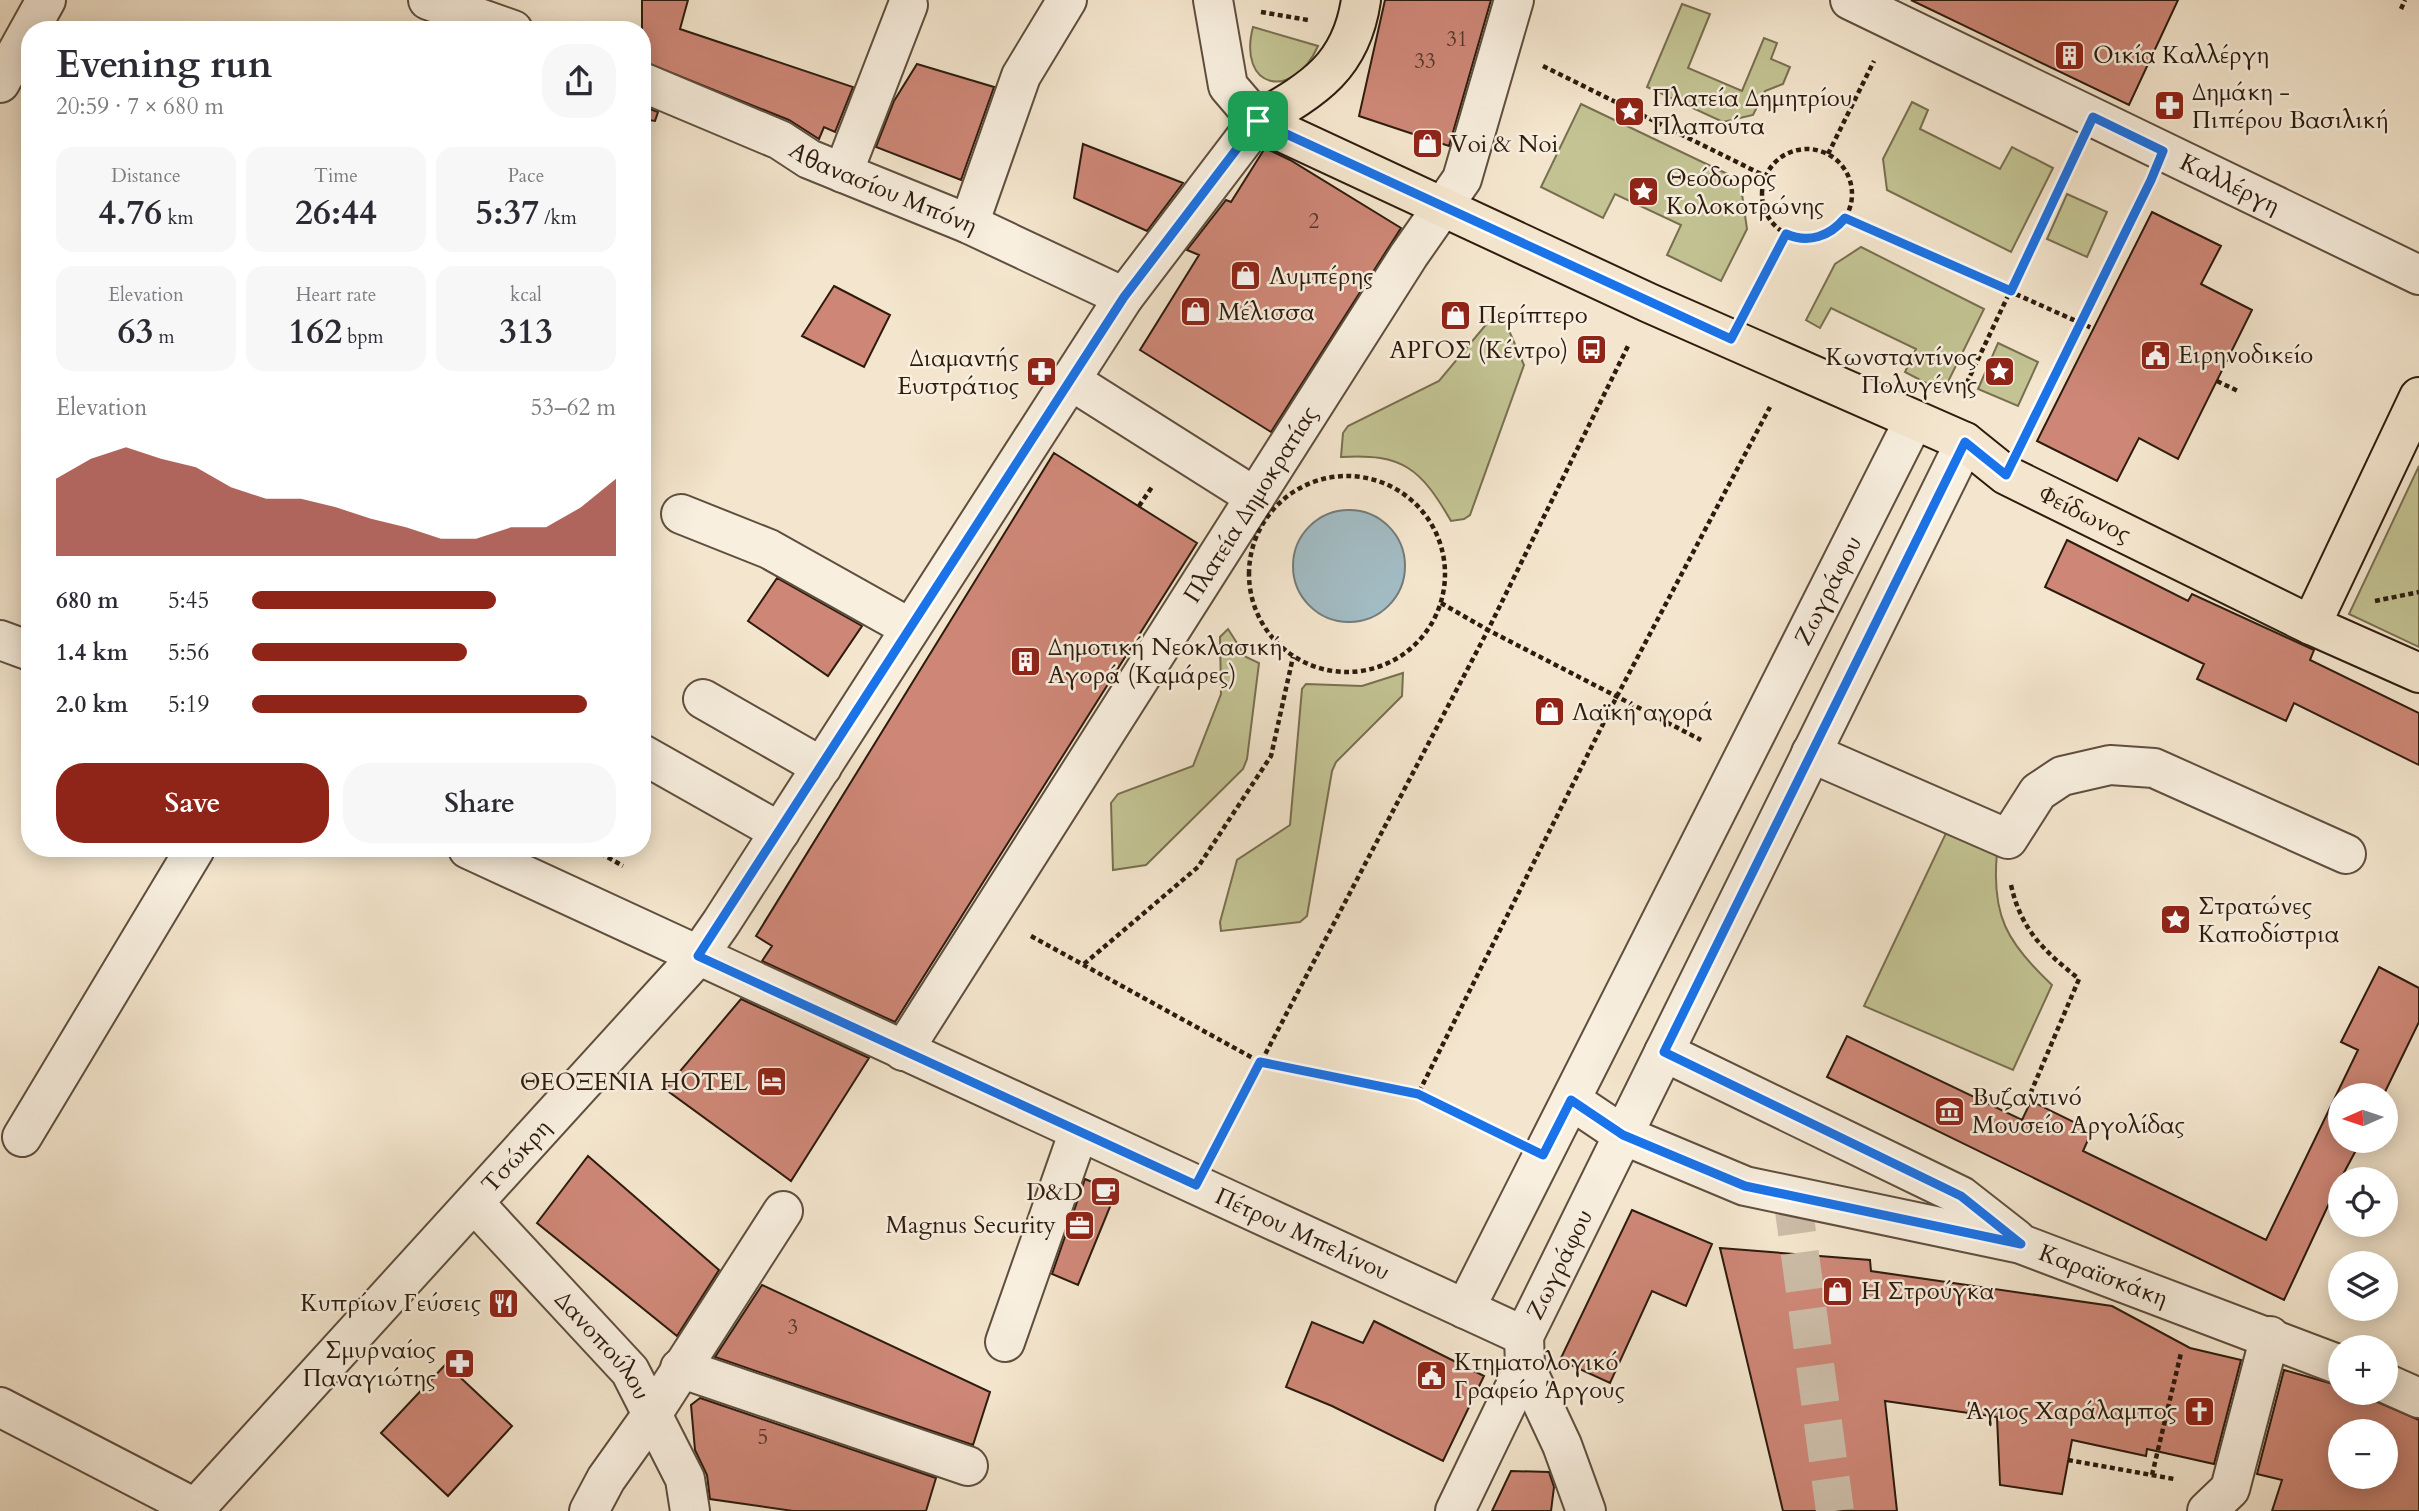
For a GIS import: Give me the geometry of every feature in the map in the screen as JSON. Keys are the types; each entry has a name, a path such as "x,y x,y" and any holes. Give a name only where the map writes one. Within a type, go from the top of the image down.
{"main road":[{"path":"1258,121 1310,92 1329,74 1359,15"},
{"name":"Φείδωνος","path":"1258,121 1649,303 1941,432 2006,475 2311,625 2419,673"},
{"path":"2311,625 2419,397"}],"street":[{"path":"34,21 46,0"},
{"path":"428,0 488,21"},
{"path":"969,224 1021,75 1067,0"},
{"path":"1213,0 1228,86 1258,121"},
{"path":"1439,207 1462,179 1514,0"},
{"name":"Καλλέργη","path":"1850,0 1898,10 2093,117 2419,275"},
{"path":"843,173 908,5"},
{"path":"0,83 21,45"},
{"name":"Αθανασίου Μπόνη","path":"651,86 780,140 808,159 969,224 1124,297"},
{"name":"Τσώκρη","path":"194,1509 475,1204 698,956 1124,297 1258,121"},
{"name":"Πλατεία Δημοκρατίας","path":"903,1051 1439,207"},
{"path":"1070,380 1255,497"},
{"name":"Ζωγράφου","path":"1465,1309 1742,760 1941,432"},
{"name":"Ζωγράφου","path":"1455,1511 1524,1351 1623,1135 1803,769 1941,432"},
{"path":"681,513 769,549 910,628"},
{"path":"0,640 21,648"},
{"path":"703,699 822,767"},
{"path":"651,759 780,832"},
{"path":"1742,760 1803,769 2008,839 2038,792 2062,776 2110,765 2154,768 2346,854"},
{"path":"22,1137 190,857"},
{"name":"Πέτρου Μπελίνου","path":"485,857 1465,1309 1524,1351"},
{"path":"1664,1052 1961,1196 2021,1244"},
{"path":"1571,1100 1623,1135"},
{"path":"1004,1342 1079,1131"},
{"name":"Καραϊσκάκη","path":"1623,1135 1745,1186 2021,1244 2328,1360"},
{"name":"Δανοπούλου","path":"475,1204 631,1371 685,1479 690,1511"},
{"path":"589,1511 606,1479 653,1413 783,1211"},
{"path":"2222,1503 2270,1336"},
{"path":"1524,1351 1586,1511"},
{"path":"680,1368 968,1466"},
{"path":"2398,1389 2419,1398"},
{"path":"0,1407 194,1509"}],"path":[{"path":"2401,9 2405,0"},
{"path":"1253,10 1359,15"},
{"path":"1828,154 1898,10"},
{"path":"1501,45 1765,176"},
{"path":"1941,432 2093,117"},
{"path":"1814,149 1828,154 1841,163 1852,189 1845,218 1836,229 1822,236 1809,239 1786,234 1770,221 1764,207 1765,176 1773,164 1785,154 1814,149"},
{"path":"2006,475 2163,151"},
{"path":"1845,218 2094,329"},
{"path":"1731,339 1786,234"},
{"path":"1196,1185 1488,630 1649,303"},
{"path":"1418,1094 1616,698 1792,366"},
{"path":"2217,381 2240,392"},
{"path":"1359,475 1392,486 1420,507 1439,536 1446,569 1441,603 1428,631 1407,653 1381,667 1350,673 1320,669 1293,657 1269,634 1254,605 1248,573 1255,540 1268,511 1294,490 1325,477 1359,475"},
{"path":"1441,603 1616,698 1742,760"},
{"path":"1084,964 1198,867 1271,756 1293,657"},
{"path":"2008,839 2006,865 2016,909 2042,949 2079,979 2031,1092"},
{"path":"990,914 1260,1062 1418,1094 1543,1155"},
{"path":"2152,1475 2193,1307"},
{"path":"2067,1461 2152,1475 2222,1503"}],"green space":[{"path":"1682,4 1710,14 1688,68 1742,91 1764,38 1777,43 1771,59 1790,67 1783,84 1765,91 1753,115 1723,122 1647,87"},
{"path":"1253,27 1318,46 1307,64 1295,75 1282,81 1270,81 1260,75 1253,64 1250,48"},
{"path":"1912,102 1928,110 1920,129 2000,169 2012,147 2053,168 2011,252 1887,190 1883,159"},
{"path":"1581,104 1740,180 1747,229 1721,281 1667,255 1681,225 1615,194 1603,218 1541,187"},
{"path":"2067,194 2107,212 2087,257 2047,239"},
{"path":"1861,247 1984,309 1943,392 1905,372 1916,349 1831,308 1820,328 1806,320 1835,264"},
{"path":"1494,315 1504,319 1524,365 1470,515 1451,521 1430,489 1408,468 1380,458 1341,457 1343,433 1348,426 1439,381"},
{"path":"1998,343 2038,362 2018,406 1978,389"},
{"path":"2419,466 2419,647 2349,614"},
{"path":"1228,629 1246,657 1259,663 1247,759 1243,769 1146,865 1113,870 1111,803 1118,794 1193,766 1221,694 1220,637"},
{"path":"1403,673 1402,696 1336,762 1332,771 1307,916 1300,922 1221,931 1220,922 1237,860 1290,825 1302,689 1306,684 1362,686"},
{"path":"1947,831 1997,853 1997,894 2005,926 2024,955 2052,985 2013,1070 1864,1006"}],"water":[{"path":"1349,510 1370,514 1389,526 1401,545 1405,566 1401,587 1389,606 1370,618 1349,622 1328,618 1309,606 1297,587 1293,566 1297,545 1309,526 1328,514"}],"building":[{"path":"642,0 688,0 680,29 853,87 835,132 824,127 819,139 789,120 651,65 651,21 642,21"},
{"path":"1385,0 1491,0 1449,146 1359,116"},
{"name":"Οικία Καλλέργη","path":"1911,0 2178,0 2129,105"},
{"path":"917,64 994,87 961,180 876,147 894,101"},
{"path":"651,109 658,112 655,121 651,120"},
{"path":"1083,144 1183,183 1147,231 1074,198"},
{"path":"1265,148 1290,160 1401,228 1271,432 1140,350 1199,255 1187,250 1226,200 1231,202"},
{"name":"Ειρηνοδικείο","path":"2152,212 2221,246 2201,284 2252,310 2178,459 2139,438 2117,481 2037,441"},
{"path":"834,286 890,315 864,367 802,336"},
{"name":"Δημοτική Νεοκλασική Αγορά (Καμάρες)","path":"1054,453 1197,543 895,1022 762,961 772,946 756,936"},
{"path":"2067,540 2188,601 2192,594 2314,650 2310,660 2419,713 2419,765 2294,703 2286,721 2197,679 2204,664 2045,587"},
{"path":"777,578 862,626 828,676 748,621"},
{"name":"Στρατώνες Καποδίστρια","path":"2379,967 2419,988 2419,1022 2389,1083 2342,1083 2358,1050 2341,1042"},
{"path":"741,999 869,1058 791,1181 665,1089"},
{"name":"Στρατώνες Καποδίστρια","path":"1847,1036 2022,1120 2031,1101 2092,1131 2083,1151 2266,1240 2328,1112 2328,1153 2355,1153 2347,1167 2328,1167 2328,1206 2284,1300 1827,1077"},
{"path":"588,1156 719,1270 677,1336 537,1223"},
{"path":"1085,1179 1116,1192 1078,1285 1052,1274"},
{"path":"1632,1210 1712,1244 1686,1306 1652,1291 1610,1383 1560,1360"},
{"path":"1720,1248 1870,1260 1871,1271 2112,1306 2190,1348 2241,1360 2214,1464 2147,1449 2146,1456 2072,1440 2062,1494 2000,1485 1997,1417 1885,1401 1897,1511 1783,1511"},
{"path":"762,1285 990,1392 973,1445 715,1357"},
{"path":"1374,1321 1484,1376 1443,1461 1332,1406 1286,1387 1312,1322 1363,1343"},
{"path":"446,1364 512,1426 448,1496 381,1433"},
{"path":"2284,1370 2328,1383 2328,1405 2385,1405 2419,1420 2419,1511 2272,1511 2282,1480 2257,1474"},
{"path":"700,1398 936,1478 926,1511 793,1511 710,1499 707,1475 695,1450 691,1405"},
{"path":"1511,1471 1549,1472 1554,1487 1551,1511 1492,1511"}],"tunnel":[{"path":"1792,1196 1835,1511"}],"place":[{"name":"Οικία Καλλέργη","path":"2070,55"},
{"name":"Δημάκη - Πιπέρου Βασιλική","path":"2169,106"},
{"name":"Πλατεία Δημητρίου Πλαπούτα","path":"1629,112"},
{"name":"Voi & Noi","path":"1427,144"},
{"name":"Θεόδωρος Κολοκοτρώνης","path":"1643,192"},
{"name":"Λυμπέρης","path":"1246,276"},
{"name":"Μέλισσα","path":"1195,312"},
{"name":"Περίπτερο","path":"1455,315"},
{"name":"ΑΡΓΟΣ (Κέντρο)","path":"1591,350"},
{"name":"Ειρηνοδικείο","path":"2155,355"},
{"name":"Κωνσταντίνος Πολυγένης","path":"2000,371"},
{"name":"Διαμαντής Ευστράτιος","path":"1042,372"},
{"name":"Δημοτική Νεοκλασική Αγορά (Καμάρες)","path":"1025,661"},
{"name":"Λαϊκή αγορά","path":"1549,712"},
{"name":"Στρατώνες Καποδίστρια","path":"2175,920"},
{"name":"ΘΕΟΞΕΝΙΑ HOTEL","path":"771,1082"},
{"name":"Βυζαντινό Μουσείο Αργολίδας","path":"1949,1111"},
{"name":"D&D","path":"1106,1192"},
{"name":"Magnus Security","path":"1079,1225"},
{"name":"Η Στρούγκα","path":"1838,1291"},
{"name":"Κυπρίων Γεύσεις","path":"504,1303"},
{"name":"Σμυρναίος Παναγιώτης","path":"459,1364"},
{"name":"Κτηματολογικό Γραφείο Άργους","path":"1431,1376"},
{"name":"Άγιος Χαράλαμπος","path":"2200,1411"}],"route":[{"path":"2093,117 2163,151 2006,475 1965,442 1664,1052 1961,1196 2021,1244 1745,1186 1623,1135 1571,1100 1543,1155 1418,1094 1260,1062 1196,1185 698,956 1124,297 1258,121 1439,207 1731,339 1786,234 1809,239 1822,236 1836,229 1845,218 2011,291 2093,117"}]}
